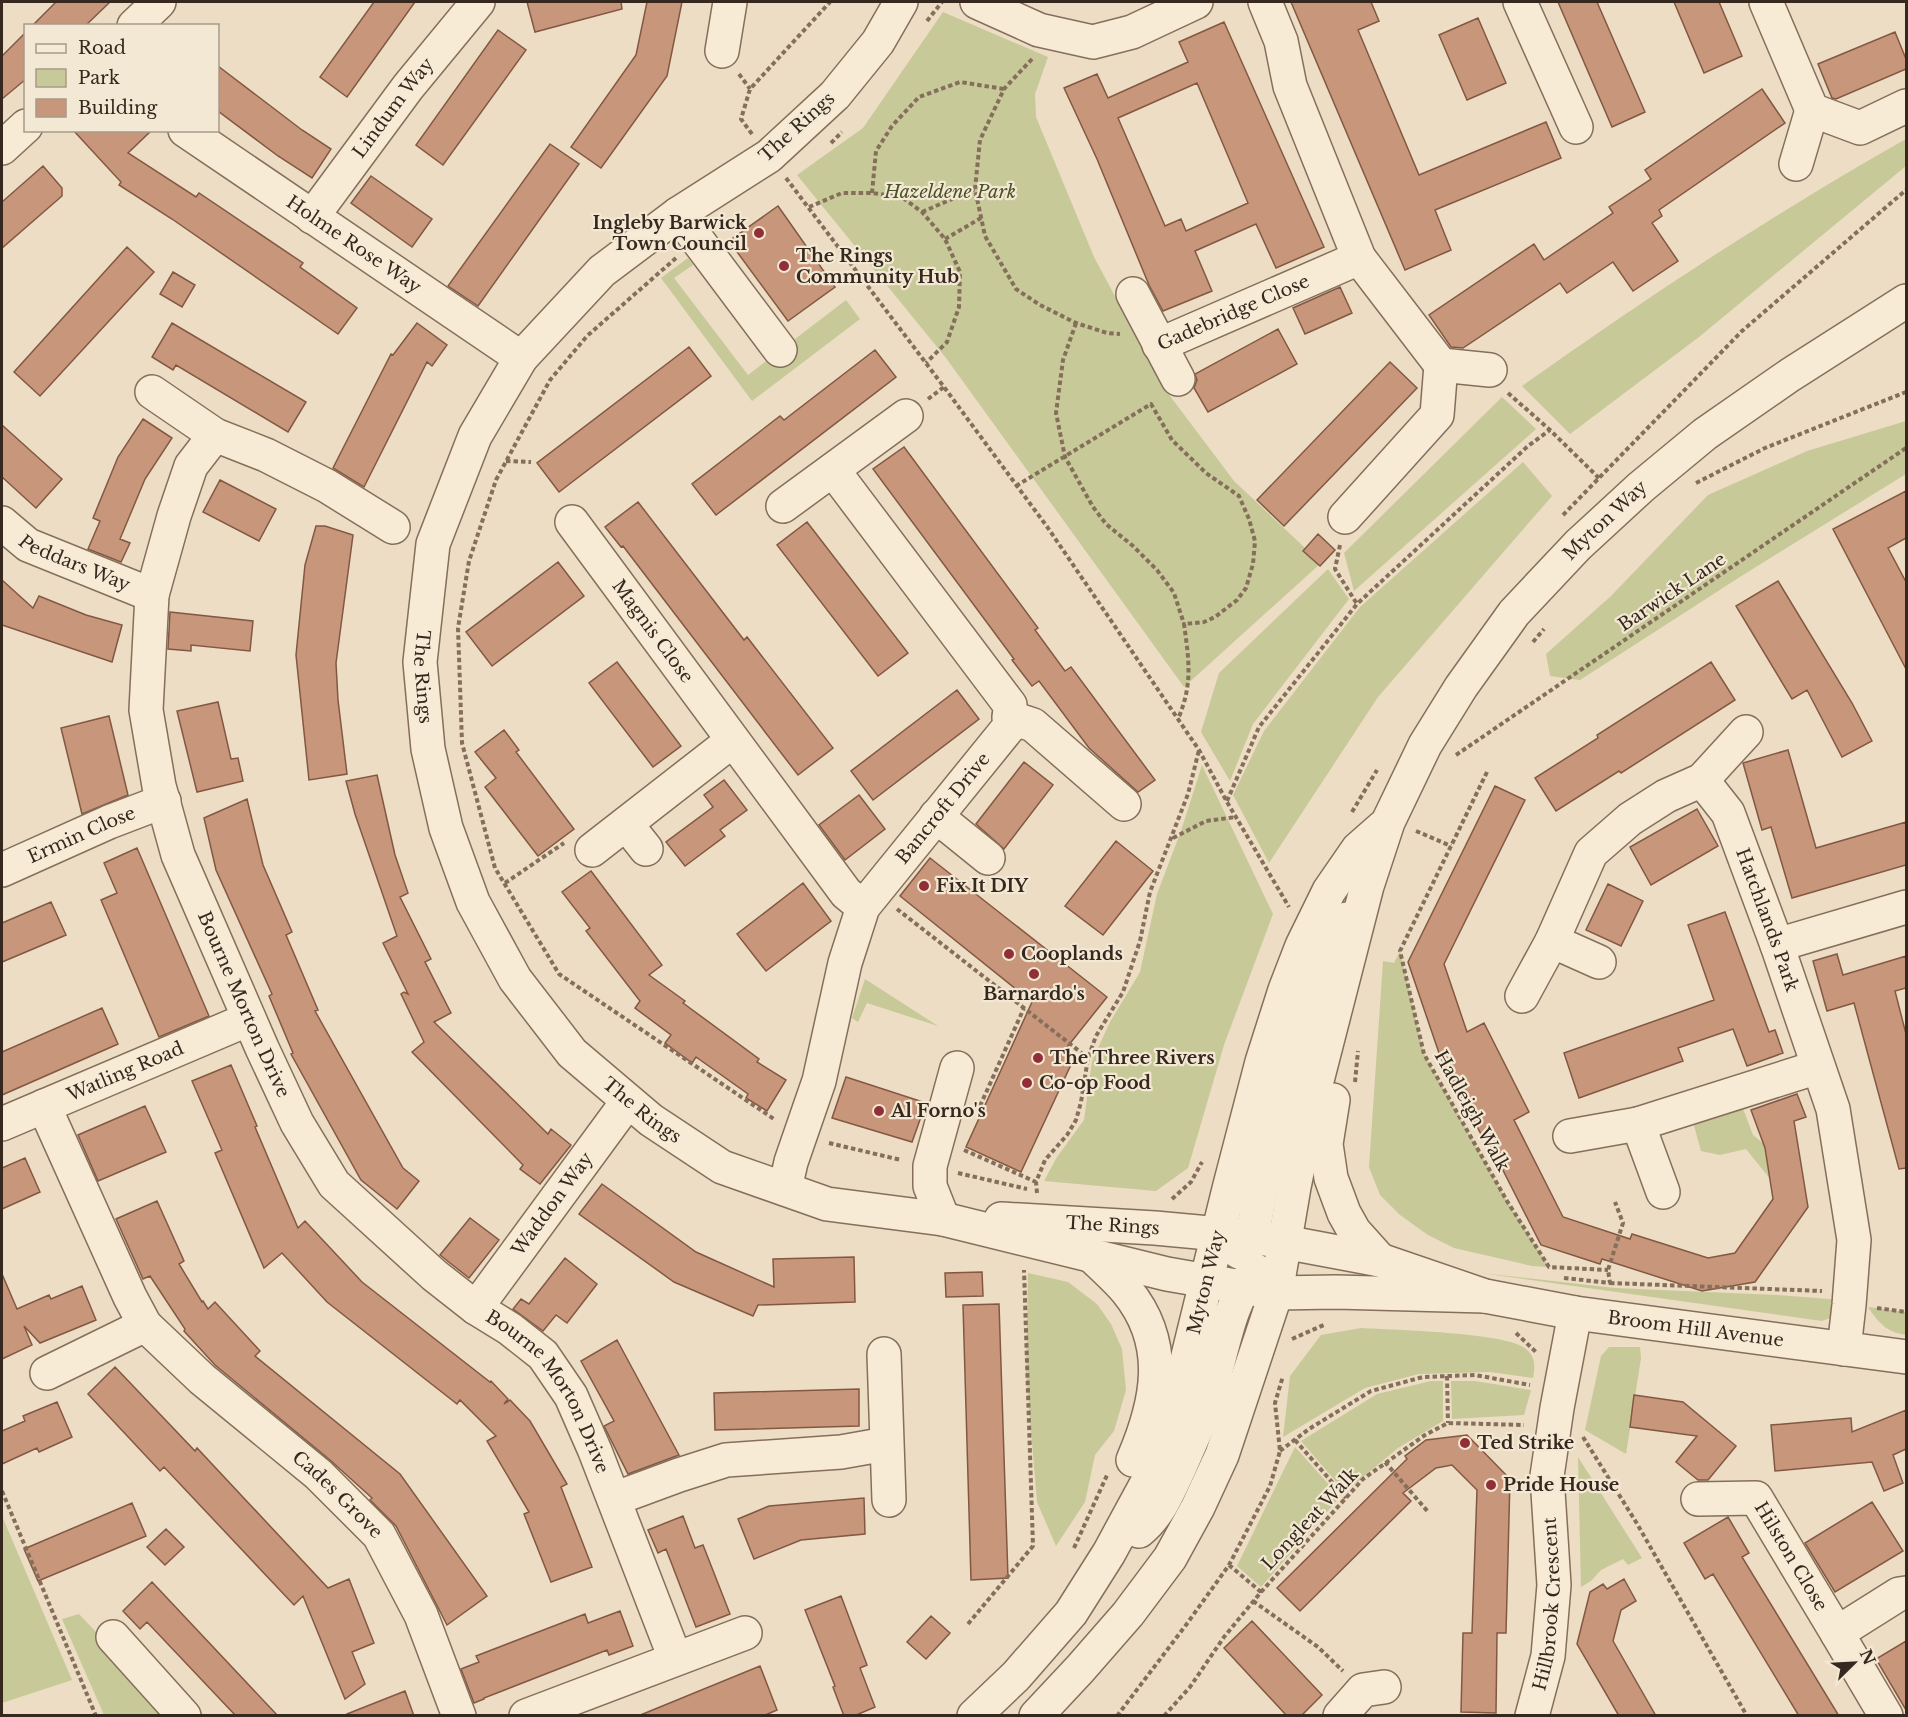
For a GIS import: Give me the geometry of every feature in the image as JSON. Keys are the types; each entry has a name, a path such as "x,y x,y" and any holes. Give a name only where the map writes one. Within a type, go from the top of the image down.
{"street":[{"path":"136,24 159,2"},
{"name":"Lindum Way","path":"312,218 408,87 478,2"},
{"path":"722,51 730,2"},
{"name":"The Rings","path":"901,2 878,42 835,94 769,156 678,214 602,271 522,358 475,436 433,544 420,662 428,749 446,828 473,902 514,979 572,1053 651,1120 722,1167 826,1204 943,1219 1167,1274 1242,1261"},
{"path":"977,2 1039,30 1093,42 1132,32 1176,6"},
{"path":"1265,2 1281,41 1290,86 1359,258 1441,365 1437,415 1345,517"},
{"path":"1520,2 1576,127"},
{"path":"1766,2 1812,111 1796,164"},
{"path":"1812,111 1860,128 1906,106"},
{"path":"2,148 24,128"},
{"name":"Holme Rose Way","path":"188,132 522,358"},
{"path":"678,214 780,350"},
{"name":"Gadebridge Close","path":"1133,294 1155,337 1359,258"},
{"name":"Myton Way","path":"974,1716 1016,1676 1071,1613 1110,1553 1148,1480 1242,1261 1284,1242 1312,1100 1367,886 1400,826 1425,746 1461,687 1514,613 1578,545 1641,487 1705,434 1790,375 1906,301"},
{"path":"1155,337 1178,379"},
{"path":"1441,365 1490,370"},
{"path":"152,392 215,435 266,455 327,486 393,527"},
{"path":"783,506 906,416"},
{"name":"Bourne Morton Drive","path":"215,435 191,466 174,516 152,595 146,710 164,801 178,855 297,1123 334,1184 434,1275 543,1355 571,1396 614,1499 675,1658"},
{"path":"833,470 1010,705 1009,717 1033,725 1124,804"},
{"name":"Magnis Close","path":"572,522 846,893 869,899"},
{"name":"Peddars Way","path":"2,523 28,545 152,595"},
{"name":"Bancroft Drive","path":"785,1189 791,1162 819,1081 844,963 869,899 1009,727 1009,717"},
{"path":"1522,996 1552,941 1591,853 1630,819 1666,796 1702,780 1746,732"},
{"path":"592,850 636,837 732,741"},
{"name":"Hatchlands Park","path":"1702,780 1728,813 1777,945 1833,1108 1854,1240 1844,1349"},
{"name":"Ermin Close","path":"2,870 109,822 164,801"},
{"path":"936,816 988,858"},
{"name":"Myton Way","path":"1036,1716 1121,1622 1170,1558 1222,1455 1242,1261 1228,1195 1262,1062 1302,946 1329,891 1358,849 1400,826"},
{"path":"1242,1261 1277,1124 1323,961 1367,886"},
{"path":"1777,945 1906,907"},
{"path":"1552,941 1599,962"},
{"path":"1340,991 1344,1040 1326,1144 1331,1178 1344,1213 1354,1231 1380,1260"},
{"name":"Watling Road","path":"2,1124 249,1018"},
{"path":"1570,1136 1638,1124 1818,1067"},
{"path":"943,1219 930,1186 930,1166 957,1068"},
{"name":"Waddon Way","path":"476,1308 628,1101"},
{"name":"Cades Grove","path":"44,1106 130,1297 145,1325 202,1379 318,1474 379,1534 421,1615 459,1716"},
{"path":"1638,1124 1663,1192"},
{"name":"The Rings","path":"943,1219 1044,1221 1160,1214 1242,1261"},
{"name":"Broom Hill Avenue","path":"1284,1242 1380,1260 1485,1296 1575,1313 1906,1357"},
{"path":"1090,1254 1126,1290 1138,1307 1148,1329 1156,1359 1156,1383 1146,1429 1119,1492 1110,1553"},
{"name":"Broom Hill Avenue","path":"1242,1261 1333,1308 1485,1296"},
{"name":"Hillbrook Crescent","path":"1532,1716 1548,1656 1554,1585 1548,1476 1557,1408 1575,1313"},
{"path":"47,1373 145,1325"},
{"path":"884,1354 889,1500"},
{"path":"614,1499 726,1460 841,1452 886,1444"},
{"name":"Hilston Close","path":"1698,1499 1756,1498 1886,1716"},
{"name":"Hilston Close","path":"1837,1633 1899,1594 1906,1593"},
{"path":"526,1716 744,1633"},
{"path":"114,1637 184,1716"},
{"path":"1340,1716 1374,1688"}],"path":[{"path":"830,2 750,89 741,119 1048,528 1199,750 1290,910"},
{"path":"1035,56 1004,89 980,140 975,189 985,236 1016,289 1040,305 1076,323 1107,333 1155,337"},
{"path":"872,193 876,152 892,126 919,97 960,82 1004,89"},
{"path":"922,212 975,189"},
{"path":"809,207 842,193 872,193 902,197 922,212 945,239 960,272 959,307 947,342 926,363"},
{"path":"945,239 981,218"},
{"path":"1076,323 1063,360 1056,413 1065,457 1093,507 1106,524 1157,570 1174,593 1184,624 1190,669 1185,703 1178,719"},
{"path":"1490,370 1492,378 1599,477"},
{"path":"1694,484 1765,448 1906,392"},
{"path":"1016,486 1150,404 1172,440 1206,473 1239,496 1255,541 1253,564 1246,588 1237,600 1215,617 1204,622 1184,624"},
{"path":"1227,802 1259,727 1357,604 1528,446 1550,430"},
{"name":"Barwick Lane","path":"1459,748 1453,757 1906,448"},
{"path":"506,461 531,462"},
{"path":"1345,517 1335,569 1357,604"},
{"path":"1529,647 1551,620"},
{"path":"1036,1191 1036,1182 1045,1160 1067,1135 1076,1120 1088,1058 1105,1018 1123,992 1140,941 1150,892 1188,794 1199,750"},
{"name":"Hadleigh Walk","path":"1487,772 1400,951 1424,1054 1507,1201 1549,1267 1608,1270"},
{"path":"1172,838 1206,821 1236,817"},
{"path":"1400,826 1451,846"},
{"path":"505,883 576,834 592,850"},
{"path":"869,899 1024,1008 1088,1058"},
{"path":"975,1116 1024,1008"},
{"path":"1355,1086 1358,1048"},
{"path":"957,1156 961,1149 1036,1182"},
{"path":"1160,1214 1191,1182 1202,1165"},
{"path":"1610,1283 1608,1270 1623,1223 1615,1202"},
{"path":"968,1624 1033,1546 1024,1268"},
{"path":"1558,1277 1610,1283 1850,1292"},
{"path":"1284,1340 1293,1339 1333,1308"},
{"path":"1290,1350 1293,1339"},
{"path":"1117,1716 1229,1565 1270,1486 1280,1451 1275,1403 1284,1371"},
{"path":"1280,1451 1309,1429 1371,1391 1423,1377 1475,1375 1537,1386"},
{"path":"1447,1376 1448,1423"},
{"name":"Longleat Walk","path":"1164,1716 1190,1687 1224,1637 1253,1601 1363,1479 1384,1462 1425,1434 1448,1423 1524,1425"},
{"path":"1295,1440 1346,1498"},
{"path":"1384,1462 1429,1513"},
{"path":"2,1491 96,1716"},
{"path":"1229,1565 1261,1592"},
{"path":"1253,1601 1374,1688"}],"green space":[{"name":"Hazeldene Park","path":"943,12 1048,57 1035,94 1036,117 1094,257 1164,388 1234,481 1321,563 1184,687 946,358 797,175 863,128"},
{"path":"1906,139 1906,166 1699,337 1570,434 1522,386 1711,258 1807,197"},
{"path":"688,258 693,265 674,278 748,375 846,300 860,319 752,401 661,278"},
{"path":"1502,397 1536,429 1354,591 1344,553"},
{"path":"1906,421 1906,474 1580,680 1550,676 1546,654 1611,596 1708,495 1807,451"},
{"path":"1523,462 1552,496 1378,697 1269,863 1233,795 1264,731 1360,607"},
{"path":"1328,569 1349,599 1253,724 1230,781 1201,732 1219,673"},
{"path":"1202,765 1273,914 1224,1045 1188,1168 1156,1191 1044,1181 1057,1157 1084,1120 1092,1061 1110,1022 1140,972 1157,894 1181,831"},
{"path":"1400,951 1424,1054 1507,1201 1549,1267 1532,1266 1454,1248 1428,1235 1400,1215 1380,1195 1369,1167 1383,961 1394,963"},
{"path":"865,979 938,1026 867,1003 858,1022 852,1018"},
{"path":"1742,1106 1753,1135 1764,1144 1771,1180 1746,1149 1720,1155 1701,1151 1693,1122"},
{"path":"1028,1273 1068,1282 1097,1304 1111,1324 1122,1349 1126,1390 1114,1431 1095,1455 1085,1502 1056,1546 1037,1502 1026,1371"},
{"path":"1481,1273 1615,1288 1841,1300 1833,1317 1822,1321"},
{"path":"1868,1307 1906,1312 1906,1335 1893,1332 1884,1326"},
{"path":"1361,1328 1473,1335 1515,1343 1532,1355 1533,1378 1490,1372 1419,1374 1365,1388 1283,1437 1290,1376 1321,1335"},
{"path":"1609,1347 1640,1347 1641,1358 1626,1454 1585,1430 1601,1356"},
{"path":"1431,1381 1443,1381 1443,1421 1398,1448 1345,1492 1301,1441 1377,1394"},
{"path":"1451,1381 1475,1381 1531,1390 1524,1415 1452,1419"},
{"path":"1295,1447 1340,1497 1261,1587 1237,1566"},
{"path":"1578,1457 1642,1558 1628,1565 1623,1559 1601,1570 1591,1581 1581,1587"},
{"path":"2,1516 72,1680 2,1703"},
{"path":"79,1614 113,1650 108,1657 161,1715 104,1715 62,1619"}],"building":[{"path":"56,2 110,2 87,24 34,24"},
{"path":"374,2 415,2 347,97 320,77"},
{"path":"527,2 621,2 622,9 535,32"},
{"path":"647,2 682,2 667,76 601,168 571,147 636,55"},
{"path":"1291,2 1371,2 1379,21 1358,30 1419,175 1546,122 1561,158 1435,210 1451,250 1405,270"},
{"path":"1558,2 1597,2 1645,112 1612,127"},
{"path":"1674,2 1719,2 1742,56 1704,73"},
{"path":"1478,18 1506,83 1467,100 1439,35"},
{"path":"1224,22 1324,247 1276,268 1256,224 1195,251 1212,291 1163,311 1149,285 1097,159 1064,88 1097,74 1108,98 1188,62 1179,42","holes":["1197,83 1248,203 1186,231 1181,219 1165,226 1118,118"]},
{"path":"498,30 526,50 443,165 416,145"},
{"path":"1895,32 1906,59 1906,69 1836,99 1832,98 1818,64"},
{"path":"24,34 24,81 2,99 2,56"},
{"path":"219,67 302,130 331,149 312,178 278,156 219,112"},
{"path":"1762,89 1785,123 1659,210 1662,216 1652,223 1678,261 1633,291 1613,262 1567,293 1560,283 1463,348 1451,347 1429,315 1534,244 1544,260 1613,213 1609,207 1651,179 1645,170"},
{"path":"75,132 150,132 128,153 196,197 199,193 303,263 300,267 357,308 338,334 119,185 121,182"},
{"path":"550,144 579,164 478,306 448,286"},
{"path":"43,166 62,188 62,196 2,248 2,202"},
{"path":"371,176 432,219 412,247 351,203"},
{"name":"The Rings Community Hub","path":"778,206 835,287 788,321 729,241"},
{"path":"127,247 154,272 40,396 14,372"},
{"path":"173,272 195,285 182,307 160,294"},
{"path":"1340,287 1352,313 1305,334 1293,308"},
{"path":"172,323 306,402 288,432 176,365 173,370 152,357"},
{"path":"417,323 447,345 432,366 427,362 364,487 333,468 391,354 393,355"},
{"path":"1278,329 1297,364 1208,412 1194,388 1197,380 1195,374"},
{"path":"689,347 711,376 559,492 537,463"},
{"path":"875,350 896,377 716,515 692,484 780,416 784,420"},
{"path":"1390,362 1417,388 1284,526 1257,500"},
{"path":"143,419 172,438 145,479 120,539 130,543 121,562 88,549 100,521 93,518 118,457"},
{"path":"2,425 62,479 36,508 2,477"},
{"path":"904,447 1038,628 1035,630 1065,671 1071,667 1155,780 1138,792 1089,748 1039,681 1032,686 1012,660 1014,659 873,469"},
{"path":"220,480 276,509 259,541 203,512"},
{"path":"1906,491 1906,538 1888,548 1906,582 1906,669 1833,529"},
{"path":"638,502 744,640 747,637 833,748 798,775 623,546 621,547 605,527"},
{"path":"807,522 908,653 878,676 777,545"},
{"path":"316,526 325,526 353,535 336,663 347,774 309,780 296,655 305,565"},
{"path":"1318,534 1335,550 1320,566 1303,551"},
{"path":"558,562 584,596 492,666 466,632"},
{"path":"2,580 33,608 39,596 86,615 122,625 112,662 2,625"},
{"path":"1778,581 1852,703 1872,741 1842,757 1807,690 1792,699 1736,606"},
{"path":"170,612 253,621 250,651 191,645 191,651 168,649"},
{"path":"617,662 681,746 653,767 589,683"},
{"path":"1711,662 1735,700 1621,773 1619,771 1556,811 1535,778"},
{"path":"957,690 979,719 873,800 851,771"},
{"path":"218,702 231,759 238,758 243,781 197,792 177,711"},
{"path":"109,716 128,795 82,814 61,728"},
{"path":"504,730 519,750 516,752 574,829 538,856 485,787 496,778 475,752"},
{"path":"1788,750 1816,848 1906,822 1906,865 1792,898 1771,827 1762,830 1743,763"},
{"path":"1024,762 1053,785 1004,849 976,824"},
{"path":"377,775 395,855 408,893 400,897 431,959 425,962 451,1013 434,1022 548,1134 551,1129 571,1145 540,1184 520,1169 523,1165 412,1052 424,1042 401,994 404,992 408,994 383,943 397,936 346,781"},
{"path":"724,780 747,810 720,830 725,836 685,866 666,842 713,807 704,795"},
{"path":"1495,786 1525,800 1444,964 1467,1032 1484,1023 1529,1112 1514,1120 1563,1217 1630,1239 1632,1234 1708,1258 1735,1253 1773,1199 1765,1148 1751,1110 1797,1094 1806,1117 1794,1121 1808,1207 1755,1282 1702,1291 1602,1259 1600,1264 1541,1245 1485,1135 1482,1136 1440,1056 1408,962"},
{"path":"859,795 885,829 845,860 819,825"},
{"path":"247,799 263,865 292,932 286,935 318,1010 315,1011 403,1168 419,1181 397,1209 361,1180 291,1054 293,1053 269,996 272,994 216,870 204,818"},
{"path":"1697,809 1718,846 1651,885 1630,847"},
{"path":"1116,841 1153,871 1103,935 1065,906"},
{"path":"137,848 209,1016 159,1037 101,900 117,893 104,863"},
{"path":"930,858 1107,997 1064,1051 1075,1056 1021,1172 966,1147 1032,1002 900,896"},
{"path":"591,871 662,965 649,975 759,1059 757,1062 786,1080 767,1111 746,1098 748,1094 696,1057 692,1063 665,1043 671,1035 635,1008 640,1001 586,931 590,928 562,892"},
{"path":"803,883 831,921 766,971 737,934"},
{"path":"1608,884 1643,901 1621,946 1586,930"},
{"path":"51,902 66,935 2,962 2,923"},
{"path":"1725,912 1769,1032 1775,1030 1783,1053 1747,1066 1733,1029 1678,1048 1683,1061 1579,1098 1564,1053 1714,1000 1688,925"},
{"path":"1837,954 1843,975 1906,956 1906,988 1895,991 1906,1034 1906,1168 1899,1169 1854,1003 1827,1011 1813,961"},
{"path":"102,1008 118,1044 2,1095 2,1052"},
{"path":"231,1065 298,1228 305,1221 362,1282 491,1381 508,1399 504,1404 510,1400 530,1421 567,1484 561,1487 592,1567 551,1582 524,1514 529,1512 487,1441 496,1436 460,1400 457,1404 327,1302 282,1253 264,1268 215,1153 222,1150 192,1081"},
{"name":"Al Forno's","path":"846,1077 926,1103 912,1142 832,1118"},
{"path":"145,1106 166,1152 98,1181 78,1135"},
{"path":"25,1158 40,1192 2,1209 2,1168"},
{"path":"602,1184 696,1252 774,1287 773,1259 854,1257 855,1302 758,1305 753,1316 674,1282 579,1214"},
{"path":"157,1201 184,1261 179,1264 202,1302 208,1309 215,1302 260,1351 255,1356 400,1474 487,1596 447,1625 396,1526 370,1500 372,1498 330,1460 215,1365 184,1331 185,1329 150,1276 143,1279 116,1219"},
{"path":"470,1218 499,1240 469,1278 440,1255"},
{"path":"565,1258 597,1284 567,1323 556,1315 543,1331 513,1309 521,1299 529,1304"},
{"path":"982,1272 983,1296 946,1297 945,1273"},
{"path":"2,1274 17,1309 49,1295 51,1299 82,1286 96,1320 40,1343 24,1326 32,1345 2,1359"},
{"path":"999,1304 1008,1578 971,1580 963,1305"},
{"path":"617,1340 679,1455 628,1474 604,1426 614,1421 581,1361"},
{"path":"115,1367 195,1451 197,1448 328,1588 349,1579 374,1643 352,1652 365,1684 345,1699 303,1596 294,1605 164,1467 160,1471 88,1394"},
{"path":"859,1389 859,1426 715,1430 714,1393"},
{"path":"1634,1395 1683,1402 1736,1446 1708,1480 1698,1480 1676,1462 1697,1436 1630,1427"},
{"path":"57,1402 72,1437 39,1452 37,1448 2,1464 2,1431 25,1421 23,1416"},
{"path":"1906,1410 1906,1449 1893,1455 1903,1483 1884,1491 1872,1462 1775,1471 1771,1425 1851,1418 1852,1432"},
{"path":"1467,1435 1510,1479 1506,1633 1497,1633 1496,1713 1461,1712 1463,1633 1472,1633 1477,1490 1452,1465 1436,1468 1403,1493 1411,1501 1300,1611 1277,1588 1407,1459 1405,1456 1426,1440"},
{"path":"864,1498 865,1534 801,1540 754,1559 738,1519 769,1506"},
{"path":"1872,1502 1903,1551 1835,1592 1805,1543"},
{"path":"132,1503 146,1536 38,1581 24,1549"},
{"path":"683,1516 695,1548 703,1545 730,1614 696,1627 666,1549 658,1553 648,1530"},
{"path":"1728,1517 1749,1553 1742,1557 1839,1716 1799,1716 1713,1574 1705,1579 1684,1543"},
{"path":"166,1529 184,1547 165,1565 147,1547"},
{"path":"1624,1579 1636,1601 1621,1610 1613,1641 1656,1716 1619,1716 1577,1644 1590,1592 1603,1584 1607,1589"},
{"path":"152,1582 278,1716 236,1716 147,1622 140,1629 123,1611"},
{"path":"841,1596 867,1665 860,1668 875,1707 854,1716 844,1716 833,1687 835,1686 805,1610"},
{"path":"620,1611 633,1646 609,1655 607,1650 474,1703 461,1669 479,1662 476,1656 585,1614 588,1623"},
{"path":"931,1616 950,1633 926,1659 907,1642"},
{"path":"1252,1621 1322,1695 1301,1716 1287,1716 1224,1648"},
{"path":"1906,1641 1906,1710 1876,1659"},
{"path":"760,1666 777,1710 763,1716 638,1716"},
{"path":"405,1691 414,1716 348,1716 347,1714"}],"place":[{"name":"Ingleby Barwick Town Council","path":"759,233"},
{"name":"The Rings Community Hub","path":"784,266"},
{"name":"Fix It DIY","path":"924,886"},
{"name":"Cooplands","path":"1009,954"},
{"name":"Barnardo's","path":"1034,974"},
{"name":"The Three Rivers","path":"1038,1058"},
{"name":"Co-op Food","path":"1027,1083"},
{"name":"Al Forno's","path":"879,1111"},
{"name":"Ted Strike","path":"1465,1443"},
{"name":"Pride House","path":"1491,1485"}]}
